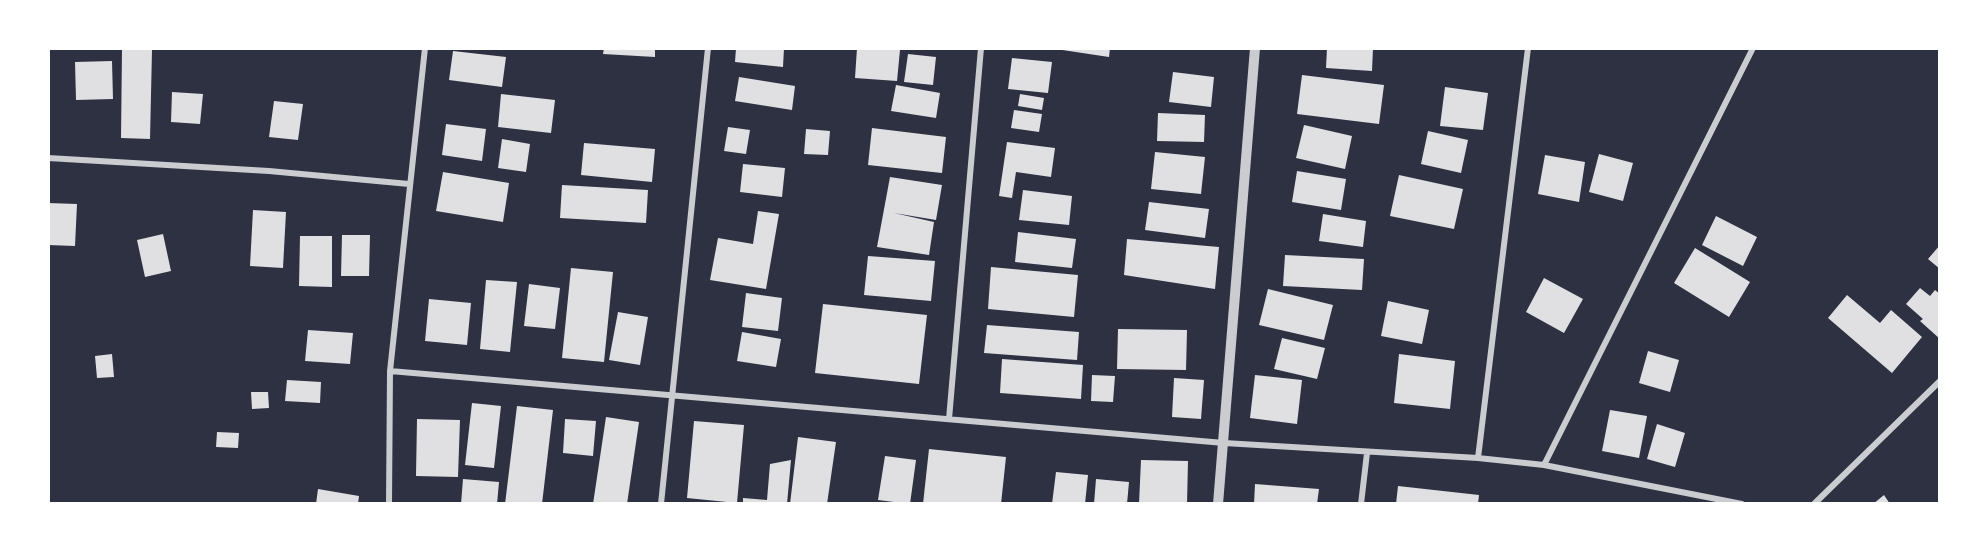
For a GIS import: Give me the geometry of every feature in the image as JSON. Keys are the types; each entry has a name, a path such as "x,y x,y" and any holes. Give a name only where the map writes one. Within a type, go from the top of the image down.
{"street":[{"path":"389,504 390,372 425,48"},
{"path":"661,504 708,48"},
{"path":"949,419 981,48"},
{"path":"1218,504 1255,48"},
{"path":"1478,458 1528,48"},
{"path":"1544,465 1753,48"},
{"path":"48,158 269,171 409,184"},
{"path":"390,372 1224,442 1367,453 1478,458 1544,465 1742,504"},
{"path":"1814,504 1940,381"},
{"path":"1361,504 1367,453"}],"building":[{"path":"604,48 655,48 655,57 603,54"},
{"path":"736,48 784,48 783,67 735,62"},
{"path":"857,48 900,50 897,81 855,78"},
{"path":"1049,48 1110,48 1109,57"},
{"path":"1327,48 1373,48 1372,71 1326,68"},
{"path":"122,49 152,50 150,139 121,138"},
{"path":"453,51 506,57 502,87 449,80"},
{"path":"908,54 936,57 933,85 904,82"},
{"path":"1012,58 1052,62 1048,93 1008,89"},
{"path":"112,61 113,99 76,100 75,62"},
{"path":"1173,72 1214,77 1211,107 1169,102"},
{"path":"1302,75 1384,85 1379,124 1297,114"},
{"path":"739,77 795,86 792,110 735,101"},
{"path":"896,85 940,93 936,118 891,111"},
{"path":"1445,87 1488,93 1483,130 1440,126"},
{"path":"172,92 203,94 200,124 171,122"},
{"path":"501,94 555,100 551,133 498,127"},
{"path":"1020,94 1044,98 1042,110 1018,106"},
{"path":"274,101 303,104 298,140 269,137"},
{"path":"1014,110 1042,114 1039,132 1011,128"},
{"path":"1158,113 1205,115 1204,142 1157,141"},
{"path":"446,124 486,129 482,161 442,155"},
{"path":"1304,125 1352,136 1345,169 1296,158"},
{"path":"728,127 750,130 746,154 724,151"},
{"path":"872,128 946,137 942,173 868,165"},
{"path":"806,129 830,131 828,155 804,154"},
{"path":"1428,131 1468,140 1461,173 1421,164"},
{"path":"502,139 530,144 526,172 498,168"},
{"path":"1007,142 1055,148 1051,177 1016,172 1012,198 999,196"},
{"path":"584,143 655,149 652,182 581,175"},
{"path":"1155,152 1205,157 1201,194 1151,189"},
{"path":"1599,154 1633,163 1623,201 1589,192"},
{"path":"1545,155 1585,162 1579,202 1538,194"},
{"path":"743,164 785,168 782,197 740,192"},
{"path":"1297,171 1346,179 1341,210 1292,202"},
{"path":"443,172 509,183 503,222 436,211"},
{"path":"1399,175 1463,189 1454,229 1390,216"},
{"path":"890,177 942,185 936,220 894,213 934,222 929,255 877,247"},
{"path":"562,185 648,190 646,223 560,218"},
{"path":"1023,190 1072,196 1069,225 1019,220"},
{"path":"1149,202 1209,209 1205,238 1145,230"},
{"path":"48,203 77,204 75,246 48,245"},
{"path":"253,210 286,212 283,268 250,266"},
{"path":"758,211 779,214 766,289 710,280 718,238 753,244"},
{"path":"1323,214 1366,221 1363,247 1319,241"},
{"path":"1716,216 1757,237 1743,266 1702,245"},
{"path":"1018,232 1076,239 1072,268 1015,262"},
{"path":"163,234 171,271 145,277 137,240"},
{"path":"342,235 370,235 369,276 341,276"},
{"path":"300,236 332,236 332,287 299,286"},
{"path":"1127,239 1219,247 1215,289 1124,275"},
{"path":"1940,245 1940,269 1928,259"},
{"path":"1695,248 1750,282 1729,317 1674,283"},
{"path":"1285,255 1364,259 1362,290 1283,286"},
{"path":"868,256 935,261 931,301 864,295"},
{"path":"991,267 1078,275 1074,317 988,309"},
{"path":"571,268 613,272 604,362 562,358"},
{"path":"1544,278 1583,299 1564,333 1526,312"},
{"path":"486,280 517,282 510,352 480,349"},
{"path":"529,284 560,288 555,329 524,326"},
{"path":"1920,288 1930,296 1935,290 1940,294 1940,339 1920,321 1923,319 1906,304"},
{"path":"1268,289 1333,305 1324,340 1259,325"},
{"path":"746,293 782,298 778,331 742,327"},
{"path":"1847,295 1880,323 1891,310 1922,337 1892,373 1828,318"},
{"path":"429,299 471,303 467,345 425,341"},
{"path":"1388,301 1429,310 1422,344 1381,336"},
{"path":"823,304 927,315 919,384 815,373"},
{"path":"618,312 648,317 640,365 609,360"},
{"path":"987,325 1079,332 1077,360 984,353"},
{"path":"1118,329 1187,330 1186,370 1117,369"},
{"path":"308,330 353,333 350,364 305,361"},
{"path":"742,332 781,339 776,367 737,361"},
{"path":"1282,338 1325,348 1317,379 1274,369"},
{"path":"1648,351 1679,360 1670,392 1639,383"},
{"path":"112,354 114,377 97,378 95,356"},
{"path":"1399,354 1455,361 1450,409 1394,403"},
{"path":"1002,359 1083,365 1081,399 1000,393"},
{"path":"1092,375 1115,376 1113,402 1091,401"},
{"path":"1255,375 1302,380 1297,424 1250,418"},
{"path":"1174,378 1204,380 1201,419 1172,417"},
{"path":"287,380 321,382 320,403 285,401"},
{"path":"251,392 268,392 269,408 252,409"},
{"path":"472,403 501,406 494,468 465,465"},
{"path":"517,406 553,410 542,504 505,504"},
{"path":"1610,410 1647,416 1639,458 1602,451"},
{"path":"606,417 639,422 627,504 593,504"},
{"path":"417,419 460,420 458,477 416,476"},
{"path":"565,419 596,421 593,456 563,453"},
{"path":"694,421 744,425 737,503 687,498"},
{"path":"1657,424 1685,433 1675,467 1647,459"},
{"path":"217,432 239,433 238,448 216,447"},
{"path":"798,437 836,442 827,504 790,504"},
{"path":"929,449 1006,457 1001,504 923,504"},
{"path":"885,456 916,460 910,504 878,500"},
{"path":"791,460 787,504 743,504 743,498 767,500 770,464"},
{"path":"1141,460 1188,461 1187,504 1139,504"},
{"path":"1056,472 1088,475 1085,504 1052,504"},
{"path":"463,479 499,482 497,504 461,504"},
{"path":"1096,479 1129,482 1127,504 1094,504"},
{"path":"1255,484 1319,489 1317,504 1254,504"},
{"path":"1398,486 1479,495 1478,504 1396,504"},
{"path":"318,489 359,496 358,504 316,504"},
{"path":"1884,495 1890,504 1873,504"}]}
